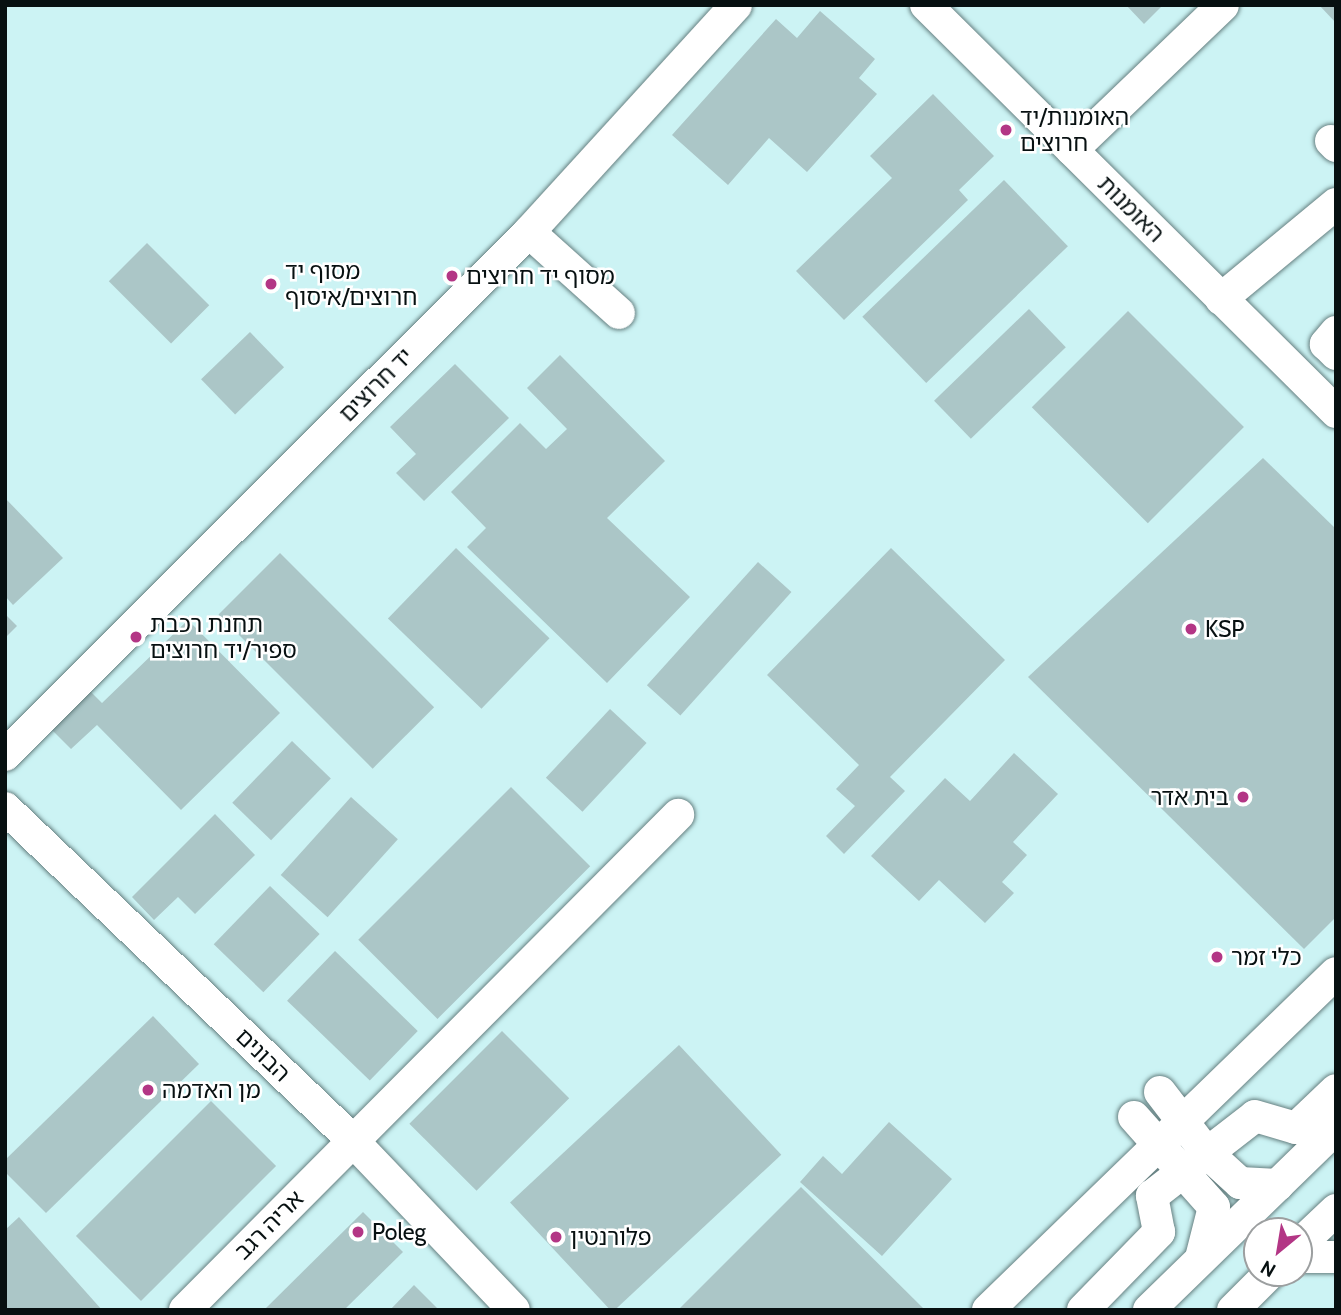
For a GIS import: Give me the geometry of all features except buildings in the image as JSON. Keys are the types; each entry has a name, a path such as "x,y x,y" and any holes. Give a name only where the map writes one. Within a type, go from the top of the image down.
{"street":[{"name":"יד חרוצים","path":"5,755 529,232 736,5"},
{"name":"האומנות","path":"926,5 1336,412"},
{"path":"1072,150 1223,5"},
{"path":"1336,184 1336,197"},
{"path":"1227,304 1336,204"},
{"path":"1227,304 1336,223"},
{"path":"529,232 619,313"},
{"path":"1336,332 1326,344 1336,354"},
{"name":"הבונים","path":"5,808 353,1141 514,1310"},
{"name":"אריה רגב","path":"185,1310 678,815"},
{"path":"988,1310 1156,1142 1336,973"},
{"path":"1083,1310 1159,1232 1152,1196 1255,1116 1296,1128 1336,1090"},
{"path":"1160,1093 1206,1152 1240,1183 1278,1185"},
{"path":"1134,1117 1214,1207 1200,1260"},
{"path":"1149,1310 1336,1128"},
{"path":"1313,1232 1336,1210"},
{"path":"1313,1257 1336,1257"},
{"path":"1233,1310 1256,1287"}],"shaded area":[{"path":"5,5 1336,5 1336,1310 5,1310"}],"place":[{"name":"האומנות/יד חרוצים","path":"1006,130"},
{"name":"מסוף יד חרוצים","path":"452,276"},
{"name":"מסוף יד חרוצים/איסוף","path":"271,284"},
{"name":"KSP","path":"1191,629"},
{"name":"תחנת רכבת ספיר/יד חרוצים","path":"136,637"},
{"name":"בית אדר","path":"1243,797"},
{"name":"כלי זמר","path":"1217,957"},
{"name":"מן האדמה","path":"148,1090"},
{"name":"Poleg","path":"358,1232"},
{"name":"פלורנטין","path":"556,1237"}]}
